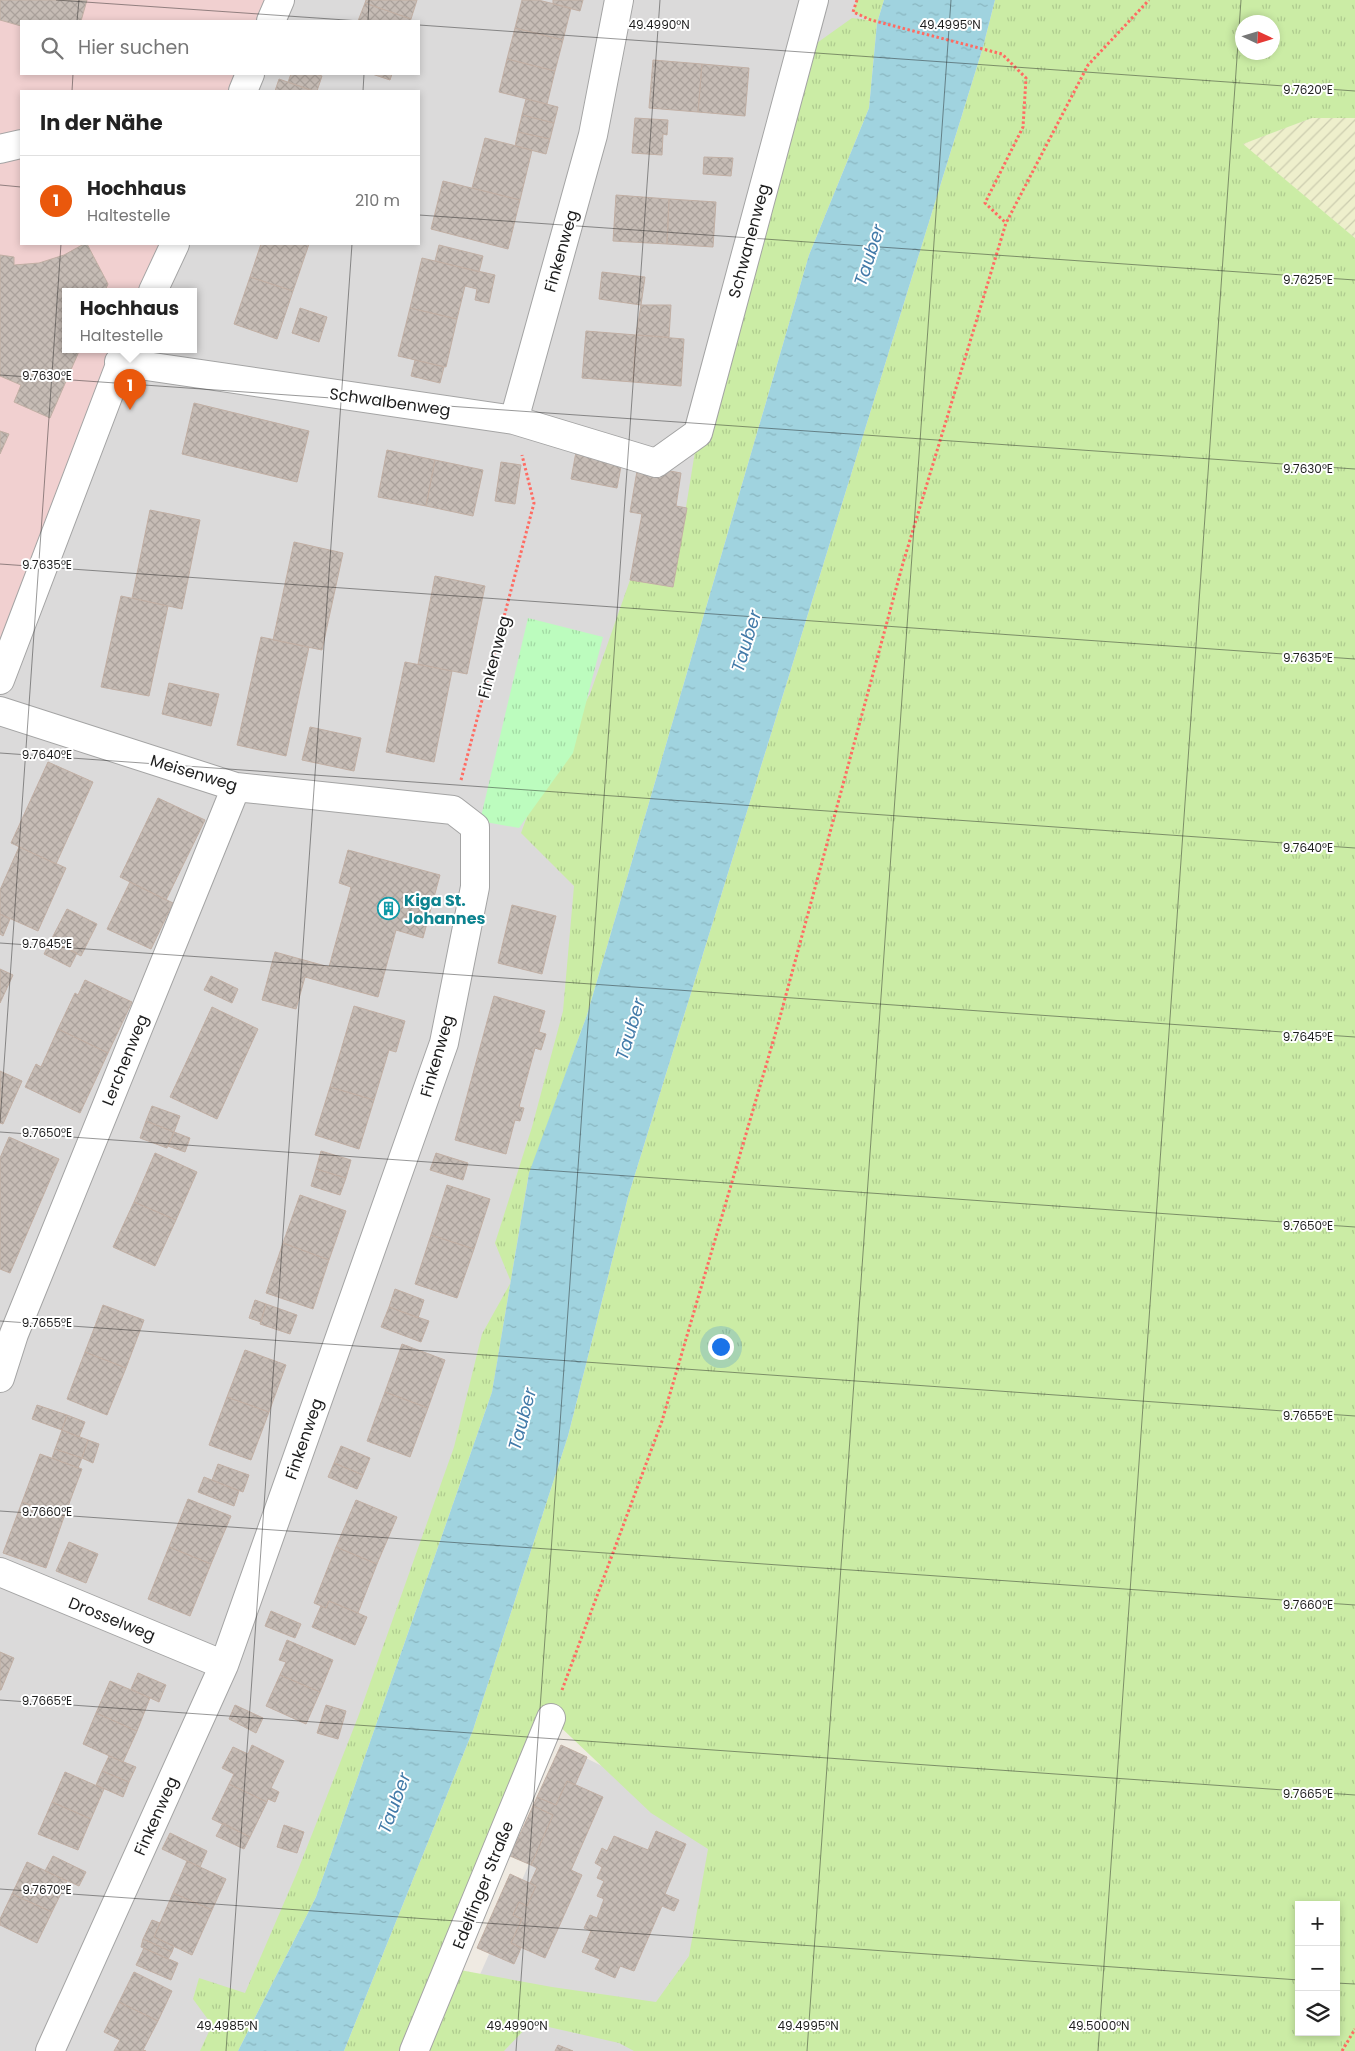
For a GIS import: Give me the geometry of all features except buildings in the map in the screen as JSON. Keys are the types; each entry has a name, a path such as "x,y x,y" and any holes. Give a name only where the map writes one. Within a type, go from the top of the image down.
{"street":[{"path":"271,20 280,0"},
{"name":"Finkenweg","path":"514,420 593,135 620,0"},
{"name":"Schwanenweg","path":"656,463 698,433 814,0"},
{"path":"243,90 250,75"},
{"path":"0,149 20,144"},
{"path":"154,288 175,245"},
{"path":"0,680 123,356"},
{"name":"Schwalbenweg","path":"123,356 514,420 656,463"},
{"name":"Meisenweg","path":"0,711 236,787 453,810"},
{"name":"Lerchenweg","path":"0,1378 7,1331 236,787"},
{"name":"Finkenweg","path":"50,2051 224,1665 444,1043 475,887 475,827 453,810"},
{"name":"Drosselweg","path":"0,1572 224,1665"},
{"name":"Edelfinger Straße","path":"414,2051 551,1718"}],"path":[{"path":"857,0 853,12 871,20 1002,54 1026,78 1023,128 985,203 1006,223"},
{"path":"551,1718 662,1421 778,1028 903,563 1006,223 1088,65 1149,0"},
{"name":"Finkenweg","path":"453,810 534,503 514,420"},
{"path":"1342,2051 1355,2029"}],"shaded area":[{"path":"0,0 279,0 271,20 20,20 20,75 250,75 243,90 20,90 20,245 175,245 154,288 62,288 62,353 124,353 0,680"},
{"path":"279,0 871,0 789,217 529,1173 492,1392 238,2051 0,2051 0,680 124,353 197,353 197,288 154,288 175,245 420,245 420,90 243,90 250,75 420,75 420,20 271,20"},
{"path":"578,1754 755,1843 692,2051 446,2051"}],"green space":[{"path":"857,0 884,0 877,23 869,108 809,255 587,1015 528,1178 511,1281 495,1243 532,1127 563,1011 574,886 521,833 536,792 590,694 630,580 673,587 698,433 800,55 852,18 869,20 853,12"},
{"path":"995,0 1355,0 1355,118 1312,118 1243,144 1355,238 1355,2051 634,2051 619,2043 531,2023 504,2051 344,2051 473,1730 568,1436 628,1197 983,47","holes":["552,1719 651,1813 708,1849 689,1956 656,2002 552,1987 449,1968"]},
{"path":"1312,118 1355,118 1355,238 1242,144"},
{"path":"528,618 603,637 573,753 519,828 480,821"},
{"path":"510,1283 492,1392 316,1897 238,2051 200,2051 212,2025 193,1999 199,1978 245,1993 296,1875 358,1717 454,1447 482,1334"}],"water":[{"name":"Tauber","path":"884,0 995,0 983,47 628,1197 568,1436 473,1730 344,2051 238,2051 316,1897 492,1392 529,1173 587,1015 809,255 869,108 877,23"}],"place":[{"name":"Hochhaus","path":"130,410"},
{"name":"Kiga St. Johannes","path":"388,909"}]}
